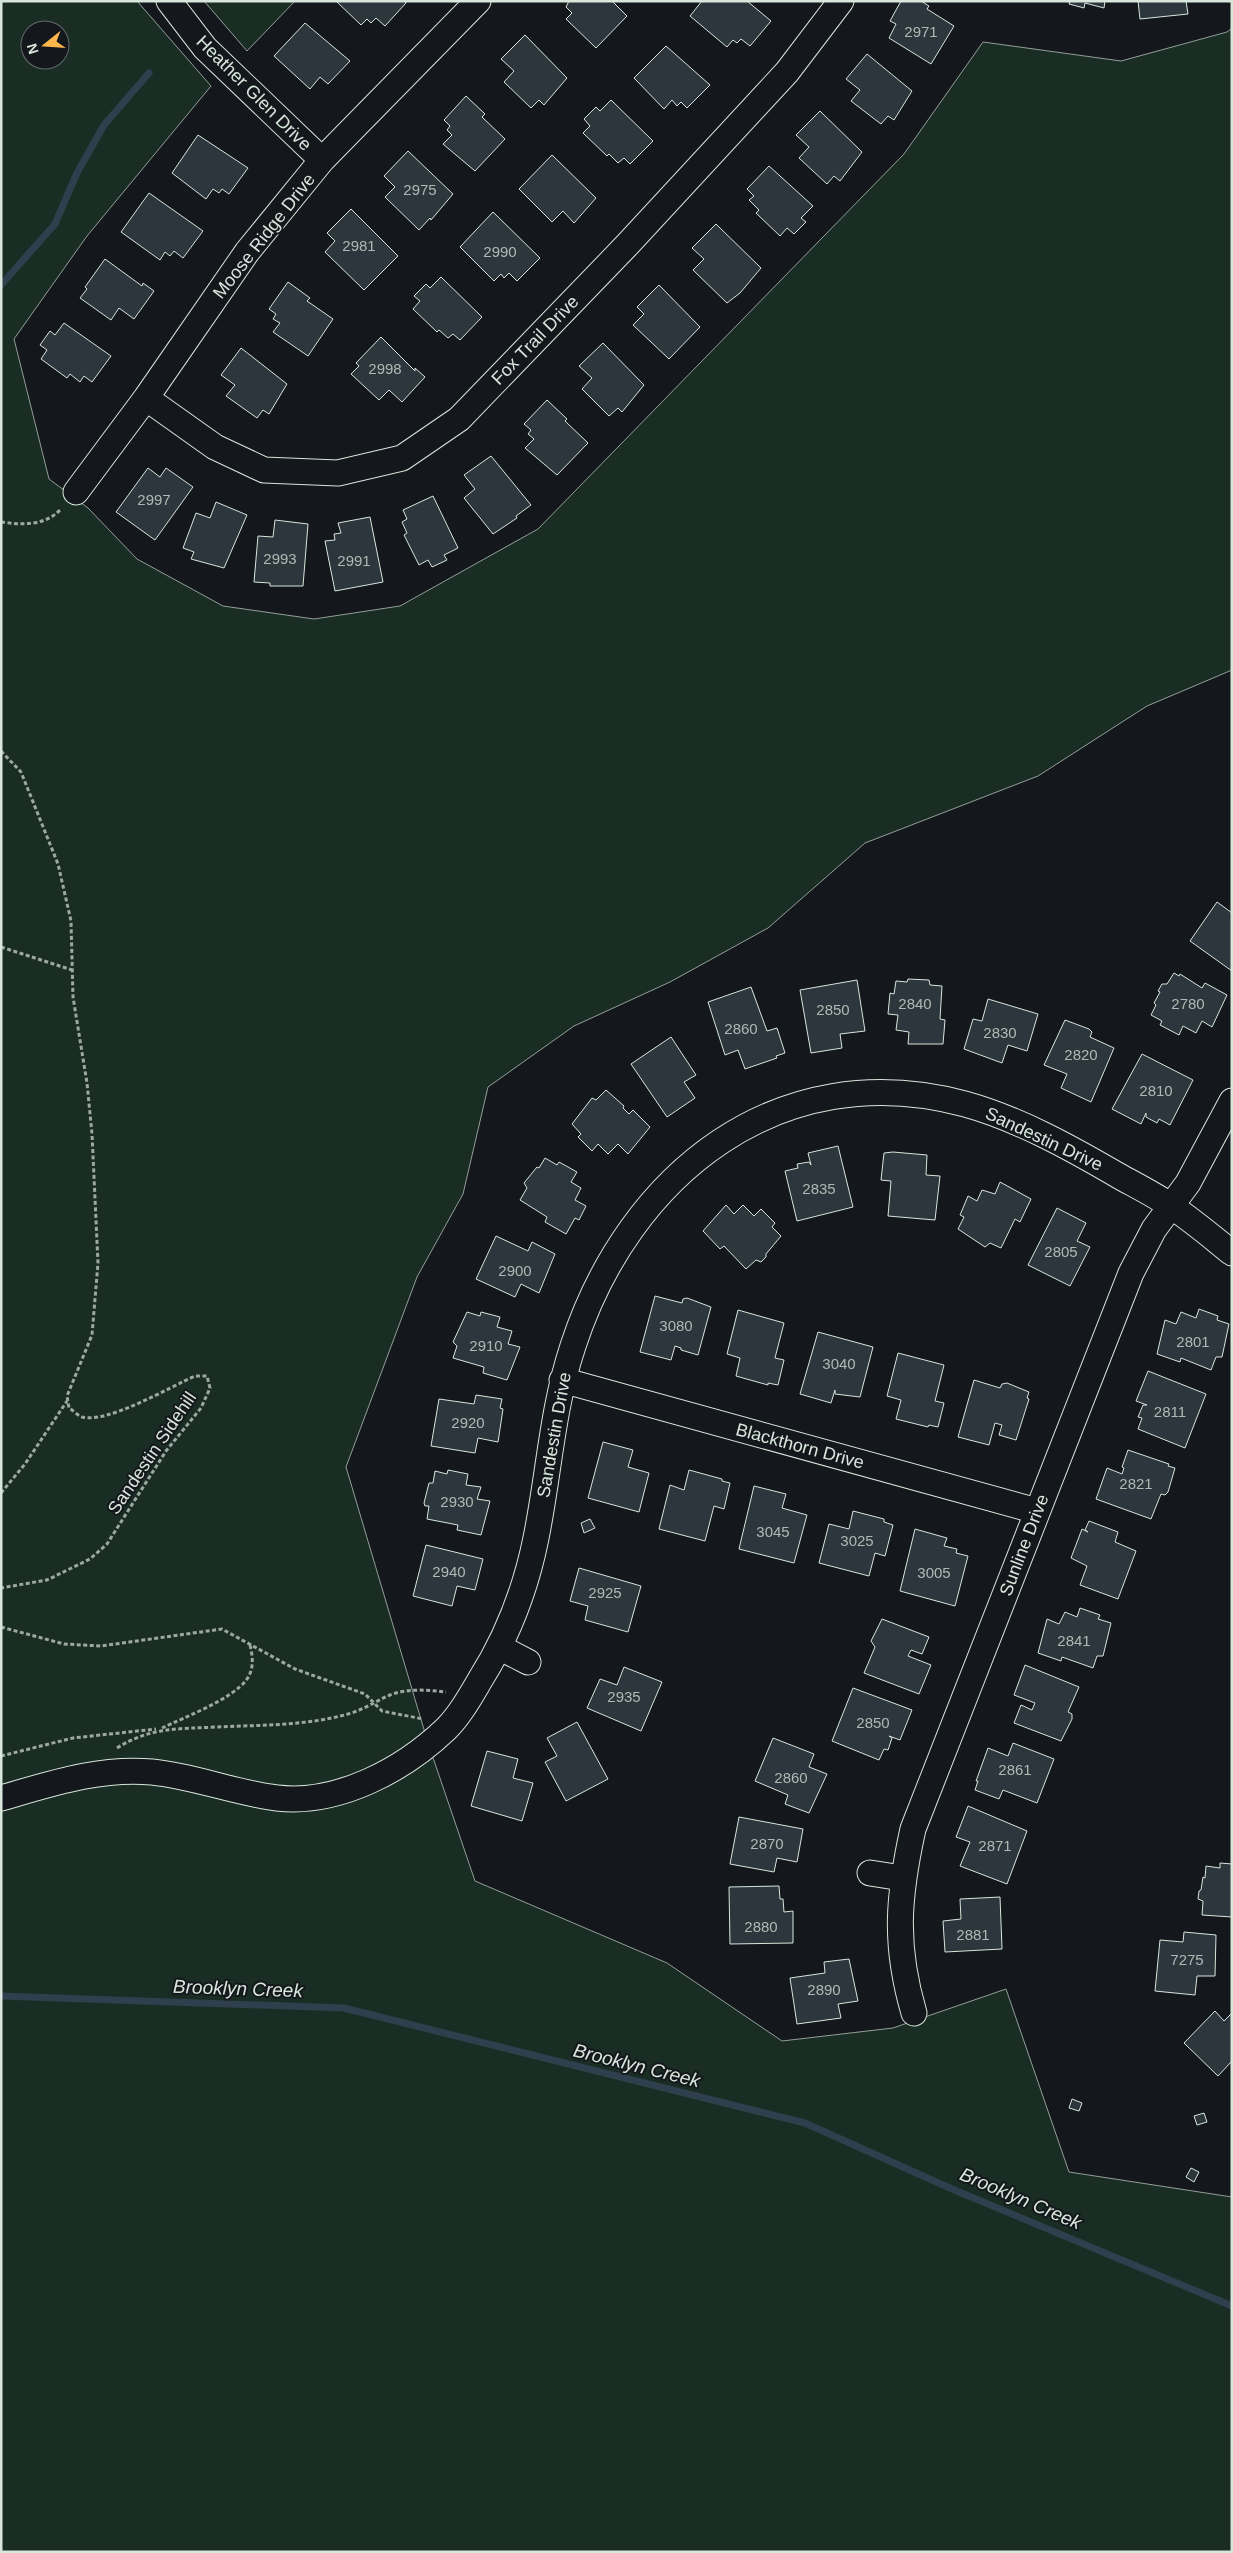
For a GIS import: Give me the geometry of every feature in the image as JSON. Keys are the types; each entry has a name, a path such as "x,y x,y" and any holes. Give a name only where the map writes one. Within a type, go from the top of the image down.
{"street":[{"name":"Heather Glen Drive","path":"169,1 205,48 322,160"},
{"name":"Moose Ridge Drive","path":"76,492 146,398 247,252 322,160 478,1"},
{"name":"Fox Trail Drive","path":"146,398 215,447 264,470 338,474 402,458 459,418 613,258 787,72 841,1"},
{"name":"Sandestin Drive","path":"1,1798 72,1778 109,1772 150,1772 282,1799 323,1796 351,1788 378,1777 447,1728 469,1698 499,1647 520,1596 535,1543 553,1423 562,1380 584,1317 615,1254 639,1217 666,1185 693,1160 728,1136 765,1117 805,1103 846,1095 889,1093 925,1096 967,1105 1017,1123 1077,1151 1171,1206 1232,1253"},
{"name":"Sunline Drive","path":"914,2013 901,1951 899,1914 902,1878 913,1829 1131,1273 1154,1229 1188,1184 1232,1101"},
{"name":"Blackthorn Drive","path":"562,1380 1037,1511"},
{"path":"499,1647 528,1662"},
{"path":"870,1873 902,1878"}],"path":[{"path":"1,522 19,525 41,522 60,512 76,492"},
{"path":"1,751 21,772 58,864 71,921 73,997 87,1083 98,1263 92,1335 67,1396 68,1401 25,1464 1,1493"},
{"path":"1,947 72,970"},
{"name":"Sandestin Sidehill","path":"1,1588 47,1580 90,1559 106,1544 166,1451 201,1408 210,1388 207,1376 195,1376 114,1413 99,1417 81,1416 69,1408 68,1401"},
{"path":"1,1627 64,1644 101,1646 222,1629 295,1669 364,1694 382,1711 425,1720 447,1728"},
{"path":"110,1752 130,1740 160,1729 224,1697 242,1684 252,1669 253,1656 250,1644"},
{"path":"1,1756 73,1738 160,1729 273,1724 315,1720 349,1714 390,1695 418,1690 456,1693 469,1698"}],"green space":[{"path":"1,1 137,1 211,86 87,236 14,339 49,479 88,508 137,559 223,606 314,619 400,606 538,529 904,154 983,42 1121,61 1227,32 1232,28 1232,670 1147,706 1038,776 865,843 768,928 670,982 574,1026 488,1087 463,1194 417,1277 346,1467 428,1743 475,1881 667,1963 782,2041 893,2028 1006,1989 1069,2172 1232,2197 1232,2552 1,2552"},
{"path":"204,1 295,1 247,51"}],"building":[{"path":"336,1 405,1 406,3 385,26 376,18 371,23 367,19 361,25"},
{"path":"569,1 612,1 627,16 596,48 566,19 572,13 566,7"},
{"path":"702,1 747,1 771,21 750,46 741,39 737,43 733,40 727,47 690,16"},
{"path":"901,1 921,1 929,6 927,9 954,26 931,64 889,38 896,24 890,21"},
{"path":"1070,1 1105,1 1104,8 1085,3 1084,8 1069,4"},
{"path":"1138,1 1186,1 1188,14 1140,19"},
{"path":"305,23 350,61 328,84 320,77 310,89 274,56"},
{"path":"525,35 567,78 544,105 539,100 531,108 504,82 514,71 501,59"},
{"path":"666,46 710,85 687,108 681,102 677,106 672,100 664,109 634,78"},
{"path":"867,54 912,91 894,120 888,116 881,124 851,101 860,90 846,79"},
{"path":"466,96 485,114 482,117 505,139 475,171 443,144 452,135 447,130 450,126 444,120"},
{"path":"611,100 653,141 630,164 624,158 618,163 609,154 607,156 583,133 590,126 584,119 596,107 600,111"},
{"path":"820,111 862,152 840,181 834,176 827,184 799,158 809,147 796,135"},
{"path":"198,135 248,168 229,194 222,189 219,193 213,189 206,199 172,173"},
{"path":"408,151 453,194 431,220 430,218 419,230 385,197 395,187 384,176"},
{"path":"552,155 596,198 574,223 563,211 552,222 519,189"},
{"path":"769,166 813,206 801,218 806,222 794,234 787,228 780,236 756,213 759,210 749,200 754,196 747,189"},
{"path":"149,193 203,231 183,258 174,251 170,256 165,252 160,260 121,232"},
{"path":"351,209 398,256 364,290 325,252 335,241 327,233"},
{"path":"493,212 540,258 517,281 509,273 504,278 501,274 494,281 460,247"},
{"path":"716,224 761,268 740,293 727,303 693,270 704,259 692,248"},
{"path":"105,259 142,286 143,283 154,291 134,319 119,308 111,320 80,298 87,289 85,287"},
{"path":"441,277 482,317 460,340 453,334 448,338 439,330 437,332 413,309 420,301 414,296 426,284 430,288"},
{"path":"288,282 310,298 307,301 333,319 308,356 273,332 280,323 273,319 276,314 269,309"},
{"path":"659,285 700,327 669,359 633,325 644,314 637,307"},
{"path":"64,323 111,356 92,382 84,376 80,382 70,374 67,378 41,359 47,350 40,345 50,331 55,335"},
{"path":"381,337 415,371 415,368 425,377 402,402 389,390 379,400 351,374 359,366 356,363"},
{"path":"603,343 644,385 622,412 618,408 609,416 582,389 592,378 579,366"},
{"path":"241,348 287,384 269,414 263,410 257,418 226,396 235,385 221,375"},
{"path":"547,400 588,443 557,475 525,448 534,439 528,434 531,430 524,424"},
{"path":"491,456 531,505 516,516 517,518 493,534 464,498 475,489 464,475"},
{"path":"148,468 160,477 166,468 193,487 155,540 116,512"},
{"path":"433,496 458,548 444,555 447,560 432,567 428,560 419,565 404,535 407,533 402,522 407,519 403,510"},
{"path":"216,502 247,515 224,568 191,559 194,552 183,548 196,513 210,518"},
{"path":"370,517 383,582 335,591 325,541 335,540 334,534 341,533 338,523"},
{"path":"275,520 308,524 303,586 270,586 270,583 254,582 258,536 273,537"},
{"path":"1217,902 1232,913 1232,971 1190,941"},
{"path":"1174,973 1179,976 1180,974 1202,988 1205,983 1227,995 1212,1027 1202,1021 1196,1033 1183,1026 1179,1035 1160,1025 1162,1021 1151,1015 1156,1005 1154,1003 1160,992 1158,991 1162,984 1167,984"},
{"path":"908,979 929,980 930,985 942,986 940,1019 945,1020 943,1044 908,1044 909,1032 896,1030 898,1015 888,1014 890,993 894,994 896,981 907,982"},
{"path":"857,980 865,1031 840,1034 842,1048 811,1053 800,990"},
{"path":"751,987 767,1031 777,1028 785,1053 776,1056 777,1058 745,1069 738,1050 725,1055 708,1002"},
{"path":"988,999 1038,1014 1027,1051 1008,1045 1002,1063 964,1049 973,1019 982,1021"},
{"path":"1065,1020 1089,1029 1092,1032 1090,1037 1114,1048 1091,1102 1061,1088 1067,1074 1044,1065"},
{"path":"671,1037 696,1075 684,1082 695,1098 667,1117 631,1064"},
{"path":"1142,1054 1193,1080 1170,1125 1159,1119 1157,1123 1146,1117 1146,1113 1141,1124 1112,1109"},
{"path":"606,1090 624,1106 623,1108 629,1114 633,1110 650,1127 628,1154 618,1144 608,1154 598,1144 592,1151 578,1137 581,1134 572,1124 592,1098 596,1100"},
{"path":"838,1146 853,1207 797,1221 785,1171 798,1168 797,1164 809,1162 811,1165 808,1153"},
{"path":"884,1153 927,1155 926,1175 940,1176 935,1220 888,1216 891,1181 881,1180"},
{"path":"545,1158 557,1165 559,1162 577,1172 571,1182 581,1188 575,1200 586,1206 579,1220 575,1218 566,1234 545,1222 547,1217 520,1200 527,1188 524,1183 537,1167 539,1168"},
{"path":"1000,1182 1031,1199 1020,1222 1015,1219 1001,1248 990,1243 985,1247 958,1229 964,1217 960,1215 968,1196 977,1201 982,1190 995,1194"},
{"path":"726,1205 734,1214 743,1205 754,1216 761,1209 775,1223 772,1227 781,1236 761,1262 756,1260 746,1269 724,1246 720,1249 703,1231"},
{"path":"1057,1208 1086,1223 1077,1241 1090,1247 1070,1286 1028,1265"},
{"path":"496,1236 528,1251 532,1242 555,1254 539,1293 521,1284 515,1297 476,1279"},
{"path":"655,1296 682,1303 683,1299 687,1298 711,1307 698,1355 681,1350 681,1348 675,1346 671,1360 640,1352"},
{"path":"1199,1309 1218,1316 1217,1320 1229,1324 1222,1357 1216,1357 1211,1370 1181,1358 1180,1362 1157,1354 1165,1320 1176,1324 1181,1312 1196,1318"},
{"path":"738,1310 784,1323 775,1358 784,1360 778,1385 768,1383 768,1385 736,1376 740,1358 727,1354"},
{"path":"467,1312 480,1316 481,1312 500,1317 497,1327 512,1331 508,1344 520,1347 507,1380 483,1373 484,1367 453,1358 457,1346 453,1342"},
{"path":"818,1332 873,1347 860,1397 835,1394 835,1390 831,1403 800,1394"},
{"path":"898,1353 944,1365 935,1401 944,1403 938,1427 929,1425 928,1427 896,1419 901,1400 887,1396"},
{"path":"1148,1371 1206,1394 1185,1448 1138,1429 1142,1418 1138,1417 1143,1405 1147,1405 1136,1401"},
{"path":"974,1380 1000,1388 1002,1384 1007,1383 1029,1392 1027,1398 1029,1399 1016,1440 999,1435 1002,1425 995,1423 989,1445 958,1437"},
{"path":"476,1395 502,1399 500,1408 503,1409 498,1442 478,1438 475,1453 431,1446 439,1399 474,1404"},
{"path":"603,1442 633,1450 628,1467 649,1473 639,1512 588,1498"},
{"path":"1128,1450 1169,1464 1168,1466 1175,1468 1168,1492 1165,1495 1161,1494 1151,1519 1096,1499 1107,1468 1122,1474 1124,1468 1122,1467"},
{"path":"448,1470 468,1474 466,1485 481,1487 477,1499 490,1501 481,1535 457,1530 458,1525 427,1519 429,1506 425,1506 424,1503 429,1483 433,1483 435,1471 447,1474"},
{"path":"689,1470 730,1483 724,1509 714,1506 705,1541 659,1529 670,1485 684,1490"},
{"path":"754,1486 786,1494 782,1508 807,1515 794,1563 739,1549"},
{"path":"853,1511 884,1519 884,1522 893,1525 885,1556 875,1553 869,1576 819,1563 829,1524 849,1529"},
{"path":"590,1519 595,1528 584,1533 581,1523"},
{"path":"1089,1521 1118,1532 1115,1542 1136,1551 1118,1599 1080,1585 1087,1566 1071,1558 1082,1529 1088,1532 1085,1530"},
{"path":"915,1529 947,1538 944,1546 957,1549 956,1553 968,1556 955,1606 900,1591"},
{"path":"426,1545 483,1559 475,1590 457,1586 452,1606 413,1596"},
{"path":"579,1568 641,1586 628,1632 585,1620 588,1606 570,1601"},
{"path":"1080,1608 1100,1615 1098,1619 1111,1623 1103,1656 1097,1656 1093,1668 1062,1657 1061,1661 1038,1653 1047,1619 1059,1624 1065,1612 1077,1617"},
{"path":"882,1619 929,1637 922,1654 911,1650 908,1656 931,1665 919,1694 864,1673 875,1647 871,1641"},
{"path":"1025,1665 1079,1687 1068,1712 1072,1714 1072,1719 1061,1741 1014,1723 1021,1705 1032,1710 1035,1703 1014,1695"},
{"path":"624,1667 662,1682 641,1731 587,1708 600,1679 617,1685"},
{"path":"853,1688 912,1710 900,1740 889,1736 892,1738 888,1750 884,1749 879,1760 832,1741"},
{"path":"577,1722 608,1779 566,1801 545,1762 557,1756 547,1738"},
{"path":"773,1738 814,1754 809,1767 827,1774 809,1813 785,1804 788,1795 755,1781"},
{"path":"1013,1743 1054,1759 1037,1803 1003,1790 999,1799 975,1790 978,1781 976,1781 988,1748 1008,1756"},
{"path":"487,1751 518,1759 513,1778 533,1783 522,1821 471,1806"},
{"path":"968,1806 1027,1831 1007,1884 960,1866 970,1842 956,1837"},
{"path":"739,1817 803,1829 797,1862 777,1858 774,1872 730,1864"},
{"path":"1220,1863 1232,1864 1232,1917 1202,1915 1203,1901 1198,1899 1203,1877 1205,1878 1206,1866 1220,1868"},
{"path":"779,1886 784,1912 793,1911 793,1943 730,1944 729,1887"},
{"path":"1000,1897 1002,1949 945,1952 943,1921 961,1919 960,1899"},
{"path":"1184,1932 1216,1935 1215,1976 1197,1976 1195,1995 1155,1991 1160,1940 1183,1942"},
{"path":"849,1959 858,2001 838,2004 841,2018 797,2024 790,1978 825,1973 824,1962"},
{"path":"1215,2011 1224,2021 1232,2013 1232,2061 1218,2076 1184,2043"},
{"path":"1072,2099 1082,2103 1079,2111 1069,2108"},
{"path":"1204,2113 1207,2122 1197,2125 1194,2116"},
{"path":"1191,2168 1199,2172 1194,2182 1186,2177"}],"waterway":[{"path":"1,285 55,224 77,173 104,125 149,73"},
{"name":"Brooklyn Creek","path":"1,1996 344,2008 805,2123 952,2189 1232,2306"}]}
